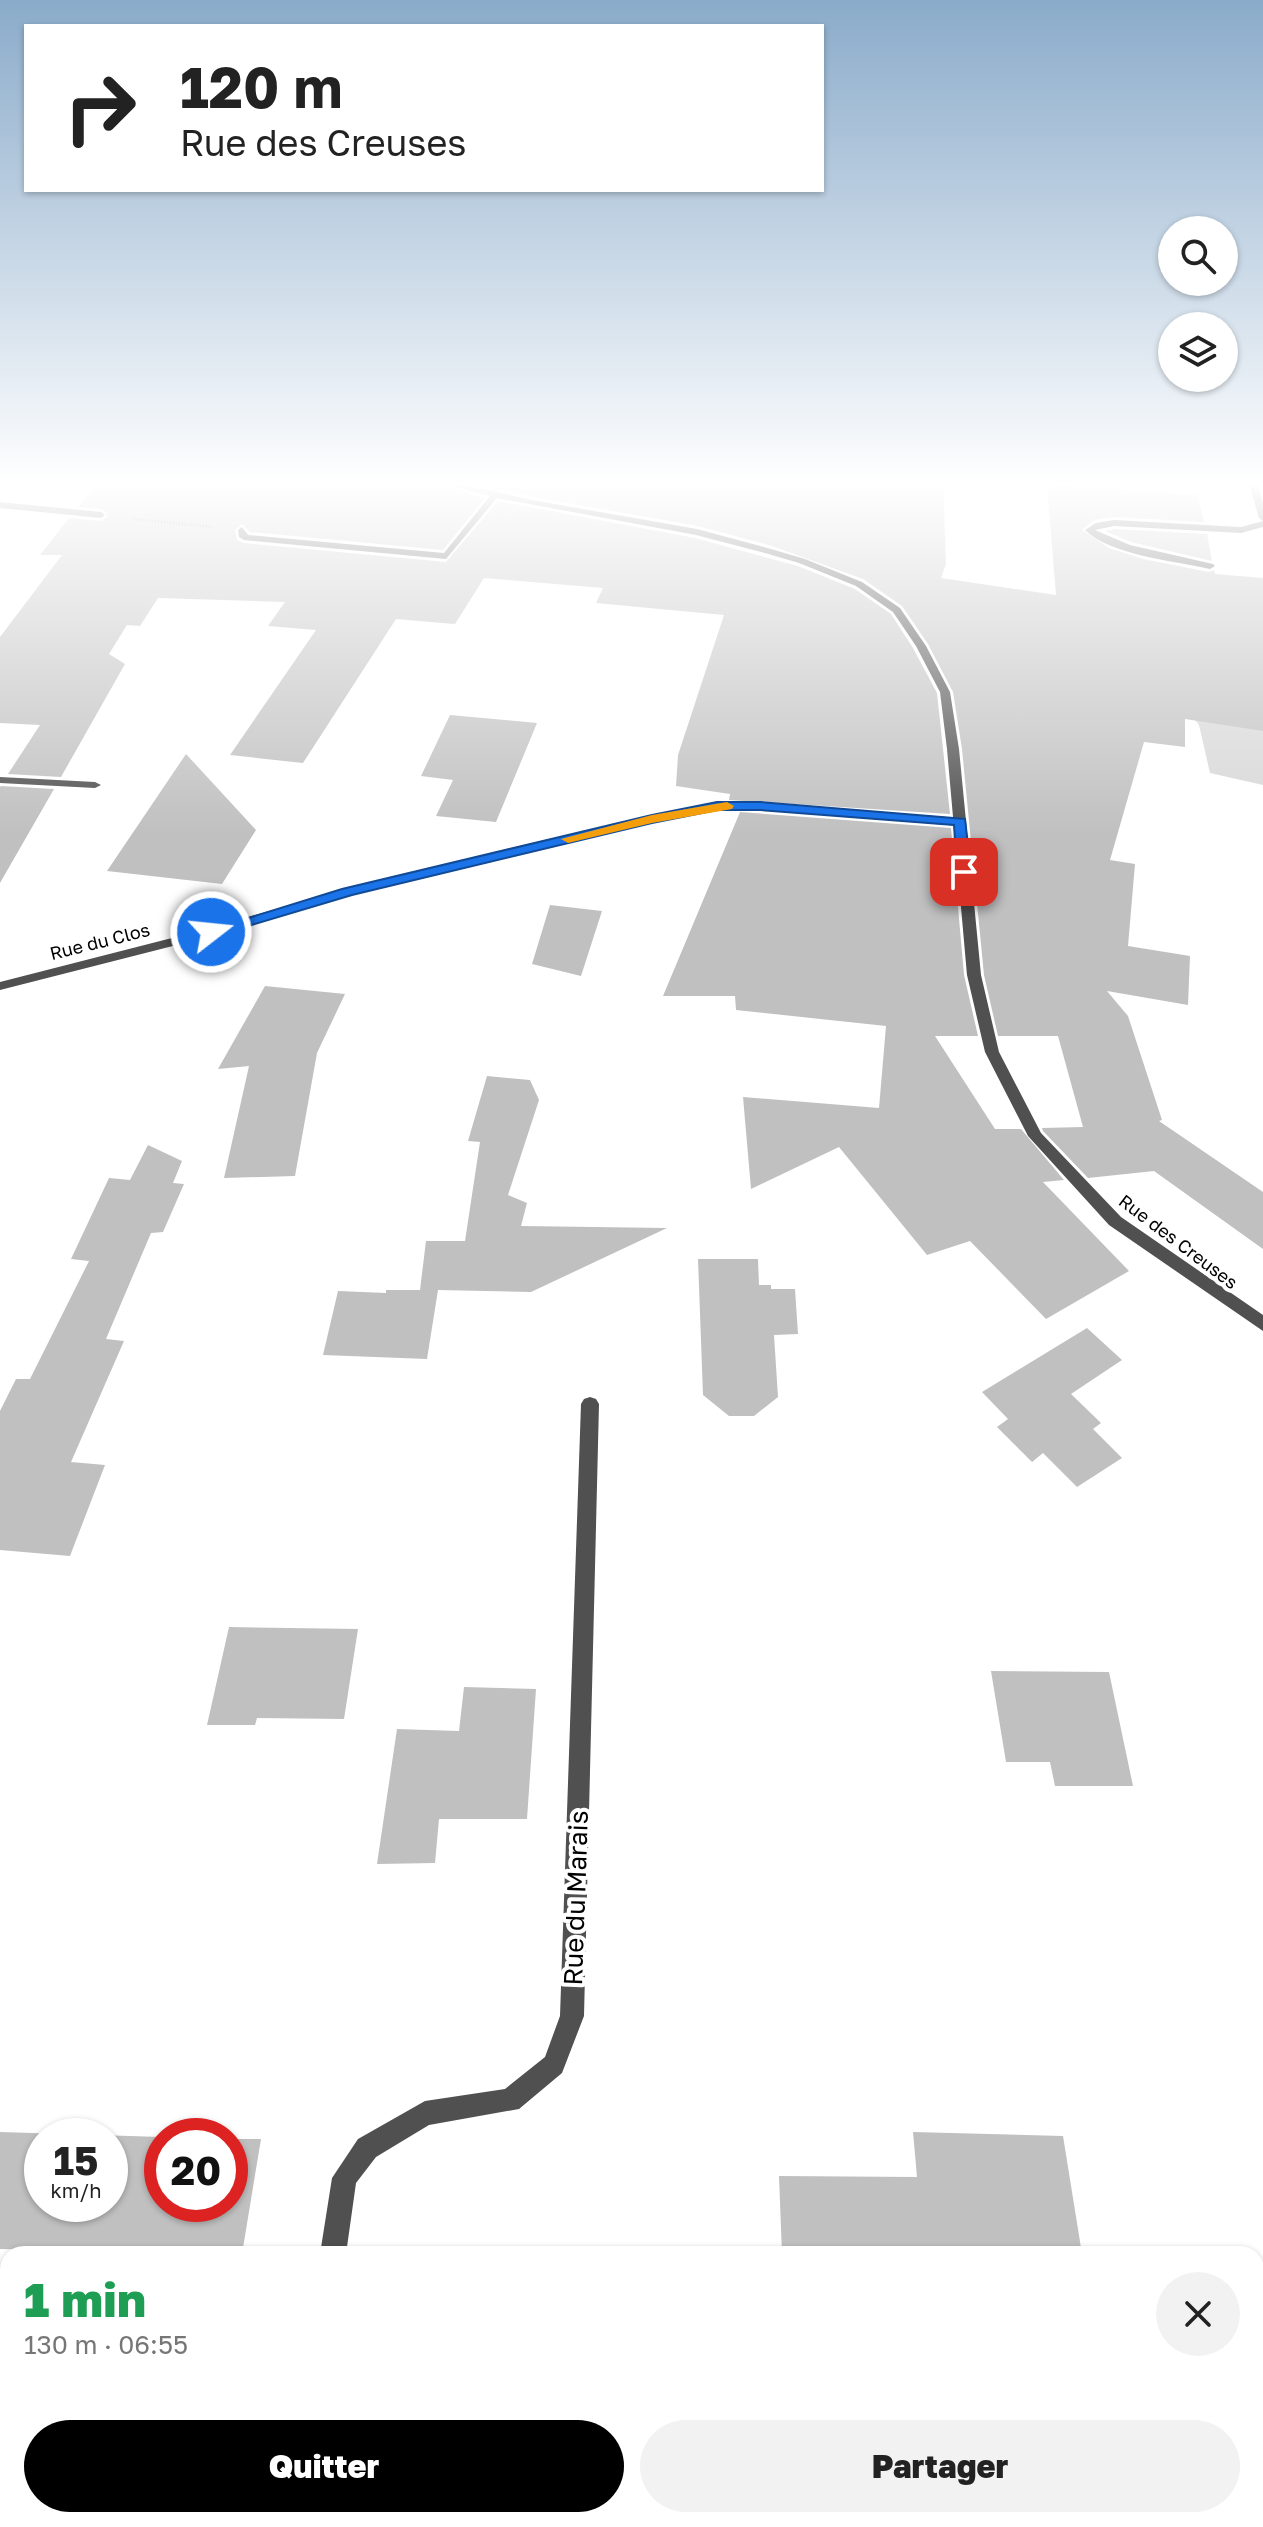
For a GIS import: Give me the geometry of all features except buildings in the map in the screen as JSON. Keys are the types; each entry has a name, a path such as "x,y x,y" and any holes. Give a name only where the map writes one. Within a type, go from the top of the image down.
{"street":[{"name":"Rue des Creuses","path":"879,598 897,610 921,646 945,692 974,975 992,1052 1035,1136 1115,1221 1263,1324"},
{"path":"0,780 95,785"},
{"name":"Rue du Clos","path":"0,986 211,932 347,892 717,806 760,806 960,822"},
{"name":"Rue du Marais","path":"334,2246 344,2178 367,2148 425,2113 510,2100 554,2065 572,2016 590,1404"}],"shaded area":[{"path":"1263,639 1263,785 1210,773 1199,725 1169,685"}],"slow traffic":[{"path":"568,839 652,819 727,806"}],"route":[{"path":"211,932 347,892 717,806 760,806 960,822 964,872"}]}
